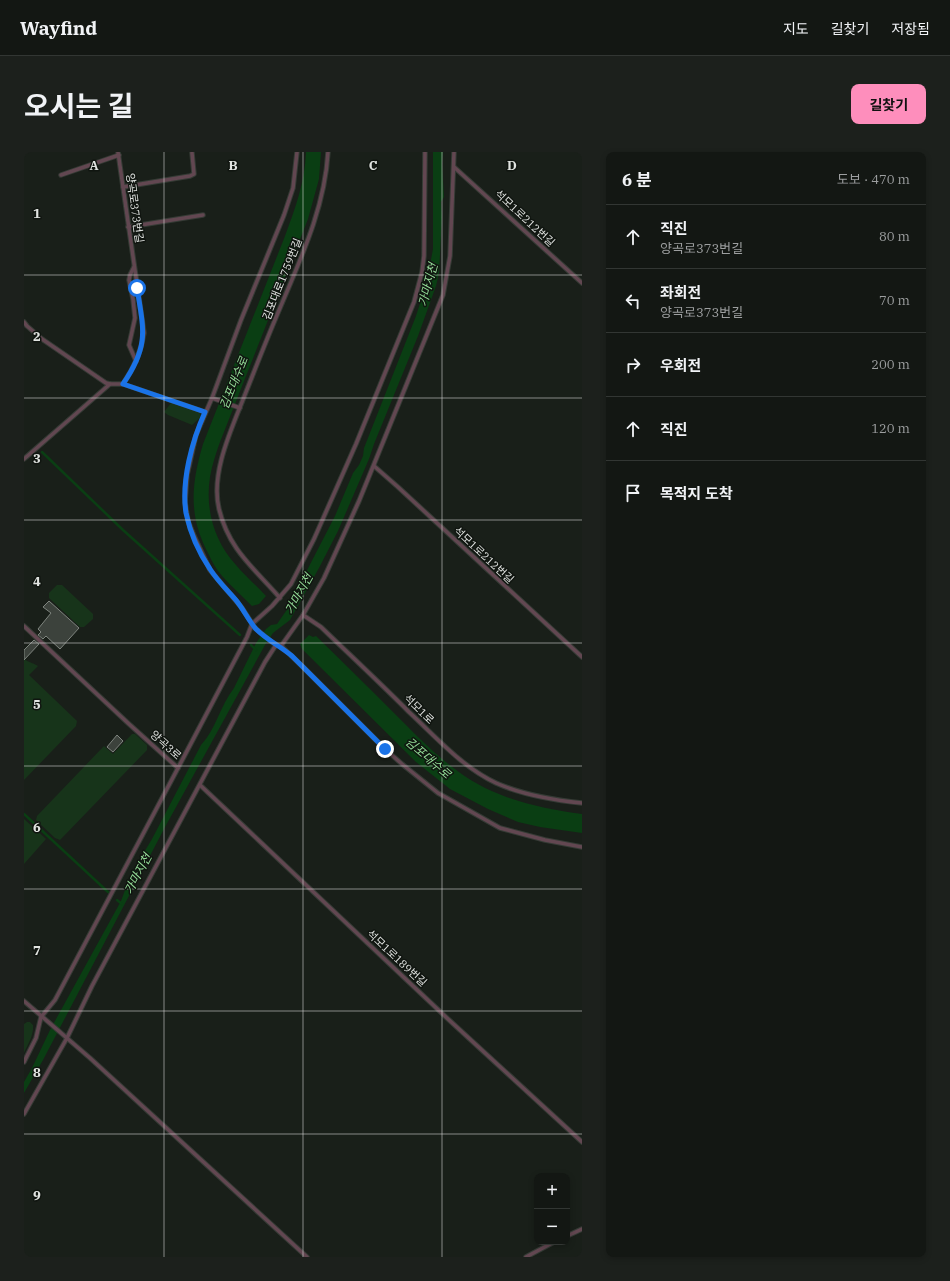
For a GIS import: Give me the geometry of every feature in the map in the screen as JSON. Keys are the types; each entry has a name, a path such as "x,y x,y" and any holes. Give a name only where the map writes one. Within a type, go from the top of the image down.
{"lane":[{"path":"297,152 292,188 284,215 241,320 214,398 205,412 196,435 187,475 185,502 188,521 203,558 210,570 242,608 255,628 274,644 281,646 385,749 438,793 500,828 545,840 582,847"},
{"name":"김포대로1759번길","path":"280,598 247,563 234,546 224,525 218,507 217,486 219,469 238,407 312,230 323,193 328,152"},
{"path":"252,624 280,598 294,578 314,539 356,444 416,294 422,272 424,256 425,152"},
{"path":"281,646 303,615 334,556 374,466 443,295 450,256 454,152"},
{"path":"123,188 194,174 192,153"},
{"path":"62,175 118,154"},
{"name":"양곡로373번길","path":"118,154 144,334 142,347 131,372 123,384"},
{"name":"석모1로212번길","path":"454,167 582,283"},
{"path":"128,227 203,215"},
{"name":"양곡로373번길","path":"134,267 130,274 129,280 135,318 129,345 136,361"},
{"path":"24,322 42,340 110,384 123,384 205,412"},
{"path":"24,459 110,384"},
{"path":"214,398 238,407"},
{"name":"석모1로212번길","path":"374,466 582,658"},
{"name":"석모1로","path":"303,615 321,627 444,745 478,773 506,787 526,793 546,798 582,803"},
{"name":"양곡3로","path":"24,626 178,768 247,638 252,624"},
{"path":"24,1114 67,1038 92,986 274,644"},
{"path":"24,1062 36,1038 43,1017 55,1000 178,768"},
{"name":"석모1로189번길","path":"200,785 448,1019 582,1142"},
{"path":"24,1000 306,1257"},
{"path":"570,1235 582,1229"},
{"path":"526,1257 548,1245"}],"shaded area":[{"path":"171,403 200,413 201,417 192,425 168,415 164,412"},
{"path":"57,585 62,585 93,614 93,619 84,627 80,627 49,598 49,593"},
{"path":"24,659 38,666 29,675 77,721 76,726 24,780"},
{"path":"132,734 135,734 147,745 147,750 60,840 55,838 36,820 37,816 104,746 113,754"},
{"path":"24,819 46,839 24,864"},
{"path":"30,1022 33,1025 33,1032 24,1053 24,1024"}],"water":[{"name":"김포대수로","path":"306,152 321,152 319,179 308,219 220,442 210,477 210,513 222,546 228,556 266,596 259,604 252,606 222,576 210,558 202,541 195,514 194,487 203,444 292,216 302,185"},
{"path":"433,152 443,152 442,163 444,197 441,202 442,217 439,273 436,286 418,336 369,459 338,531 290,620 273,633 265,645 164,829 43,1060 24,1093 24,1082 50,1030 121,901 131,874 152,839 201,745 211,732 256,643 266,629 271,625 277,624 286,611 335,516 353,473 363,456 364,448 416,316 426,285 433,249"},
{"name":"김포대수로","path":"309,635 313,637 316,636 430,748 455,770 484,787 509,798 540,807 582,814 582,833 540,827 518,822 488,809 450,789 416,762 302,649 300,644"}],"building":[{"path":"49,601 79,628 60,649 46,636 43,639 38,635 41,632 38,629 51,613 43,607"},
{"path":"34,640 39,644 24,660 24,650"},
{"path":"117,735 123,741 113,752 107,747"}],"waterway":[{"path":"42,452 123,530 240,635"},
{"path":"251,645 256,650"},
{"path":"24,814 108,892"},
{"name":"가마지천","path":"117,900 122,904"}],"route":[{"path":"137,288 144,334 142,347 131,372 123,384 205,412 196,435 191,455 187,475 185,502 188,521 203,558 210,570 242,608 255,628 272,643 281,646 292,656 385,749"}]}
